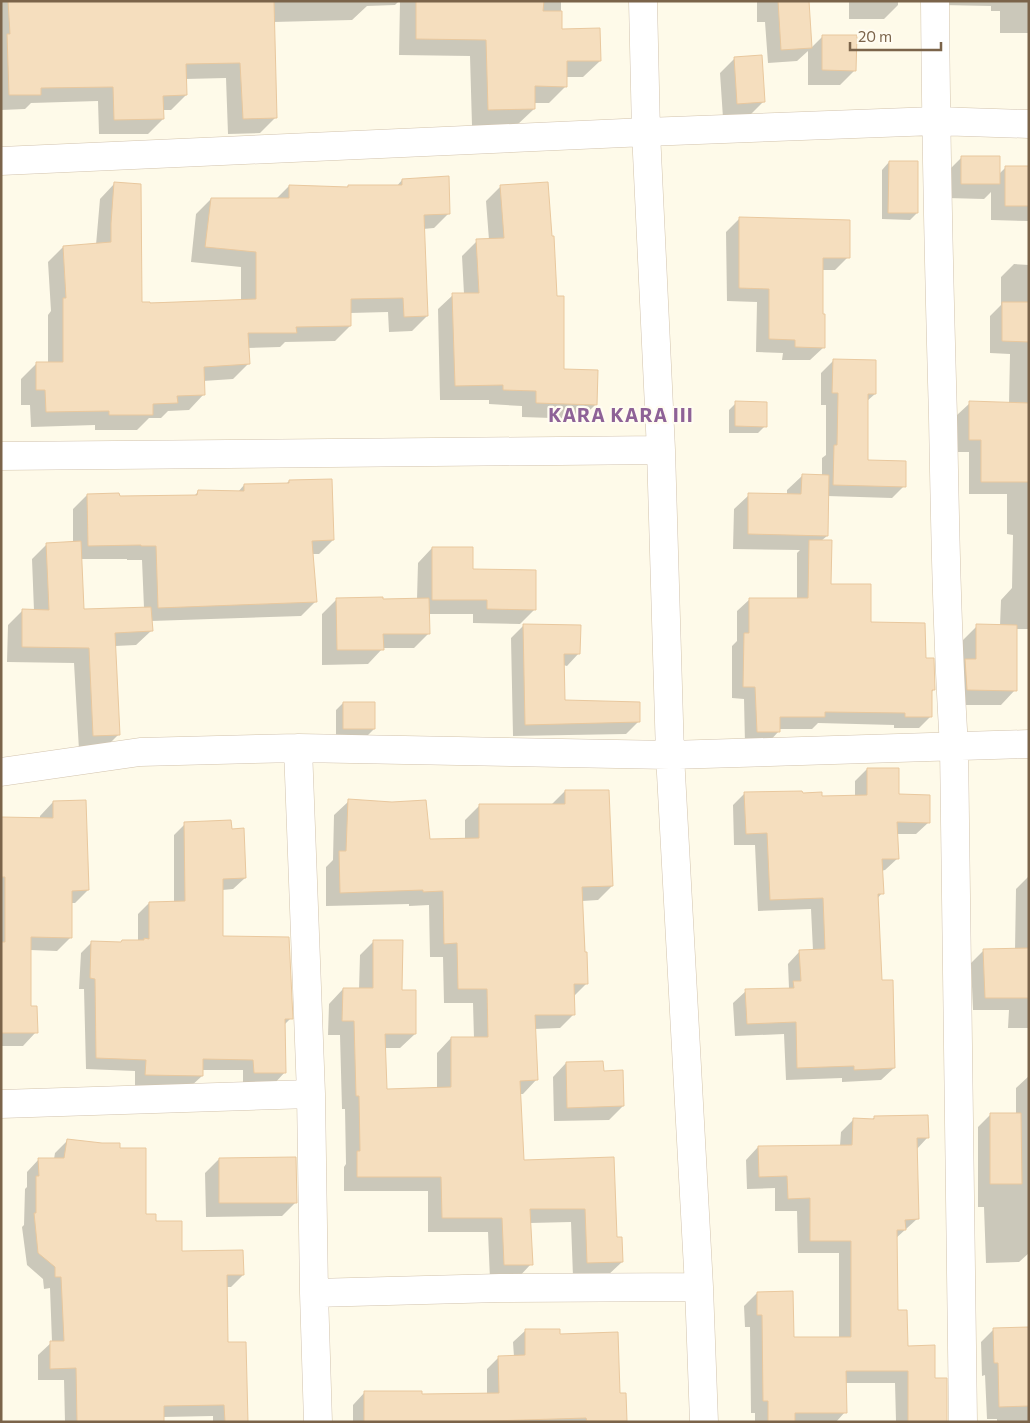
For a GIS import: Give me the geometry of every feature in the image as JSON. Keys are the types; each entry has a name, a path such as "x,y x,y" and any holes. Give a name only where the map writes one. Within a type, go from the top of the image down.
{"street":[{"path":"643,1 646,132 660,450 670,755 699,1286 704,1422"},
{"path":"935,1 949,677 954,746 963,1422"},
{"path":"1,161 936,121 1029,124"},
{"path":"1,456 660,450"},
{"path":"1,772 140,752 298,748 670,755 1029,744"},
{"path":"298,748 311,1094 318,1422"},
{"path":"1,1104 311,1094"},
{"path":"314,1293 500,1288 699,1286"}],"building":[{"path":"8,1 274,1 277,118 243,119 240,63 186,64 187,95 163,96 164,119 114,120 113,87 41,88 41,95 9,95 7,34 10,34"},
{"path":"416,1 544,1 543,11 562,11 562,29 600,28 601,61 567,61 567,87 535,86 535,109 488,110 486,40 416,39"},
{"path":"778,1 809,1 812,48 781,50"},
{"path":"822,35 857,35 856,71 822,70"},
{"path":"762,55 765,102 737,104 734,57"},
{"path":"961,156 1000,156 1000,184 961,184"},
{"path":"889,161 918,161 918,213 888,213"},
{"path":"1005,166 1029,166 1029,206 1005,206"},
{"path":"449,176 450,214 424,215 428,316 404,317 403,298 351,299 351,326 296,327 297,333 248,333 250,364 204,367 205,395 177,396 178,403 153,404 153,415 109,415 109,411 46,412 45,390 36,390 36,362 63,362 63,298 66,298 63,246 111,242 114,182 141,184 142,302 150,303 256,299 256,252 205,247 211,198 289,198 289,185 348,187 348,185 402,185 402,179"},
{"path":"548,182 552,236 554,236 557,296 564,296 564,369 598,370 597,405 536,403 536,391 503,390 503,385 455,386 452,293 479,293 476,239 504,238 500,185"},
{"path":"739,217 850,220 850,258 823,258 825,348 795,347 795,340 769,339 769,289 739,288"},
{"path":"1002,302 1029,302 1029,342 1002,341"},
{"path":"833,359 876,360 876,394 868,394 868,460 906,461 906,487 833,485 834,445 837,445 838,393 832,393"},
{"path":"735,401 767,402 767,427 735,426"},
{"path":"969,401 1029,403 1029,482 981,482 981,440 969,440"},
{"path":"802,474 829,475 828,536 748,534 748,493 801,494"},
{"path":"332,479 334,540 312,541 317,602 158,608 156,546 88,546 87,494 119,493 120,496 197,495 198,490 244,491 244,484 289,483 289,480"},
{"path":"809,540 832,540 831,584 871,584 871,622 925,623 926,658 934,658 935,690 932,690 932,717 905,717 905,713 825,712 825,717 780,717 780,732 757,732 755,687 743,687 744,633 749,633 749,598 808,598"},
{"path":"81,541 84,609 151,607 153,631 115,633 120,735 93,736 89,648 22,647 22,609 49,610 46,543"},
{"path":"432,547 473,547 473,569 536,570 536,610 487,609 487,600 432,600"},
{"path":"383,597 383,599 429,598 430,634 383,634 384,650 337,650 336,598"},
{"path":"523,624 581,625 580,654 564,654 565,700 640,702 640,722 525,725"},
{"path":"976,624 1017,625 1017,691 967,690 965,659 976,659"},
{"path":"343,702 375,702 375,729 343,729"},
{"path":"867,768 899,768 899,794 930,795 930,823 897,822 899,859 882,859 884,894 878,894 882,980 893,980 895,1068 854,1070 854,1066 797,1068 796,1022 747,1024 745,989 794,988 793,981 801,981 799,950 825,949 823,898 770,900 767,833 746,834 744,792 802,791 803,793 822,792 822,796 867,795"},
{"path":"565,790 609,790 613,886 582,887 588,984 574,984 575,1015 535,1015 538,1080 520,1081 524,1160 614,1157 617,1237 622,1237 623,1262 587,1263 585,1209 530,1209 533,1265 504,1265 502,1218 442,1218 441,1177 357,1177 357,1151 360,1151 359,1096 356,1096 354,1021 342,1021 343,988 373,988 373,940 403,940 402,990 416,990 416,1034 385,1034 387,1089 451,1087 451,1037 488,1037 487,989 458,989 457,943 444,944 443,891 340,893 339,851 346,851 348,799 392,802 426,800 430,839 479,838 479,804 565,804"},
{"path":"86,800 89,890 72,891 72,938 31,937 31,1006 37,1006 38,1033 1,1033 1,942 5,942 5,877 1,877 1,817 53,818 53,801"},
{"path":"231,820 232,829 244,828 246,878 223,879 223,936 289,937 293,1019 285,1019 286,1073 254,1073 253,1060 203,1059 203,1076 145,1075 146,1060 96,1058 95,979 90,978 91,941 121,942 122,940 149,939 149,902 185,901 184,822"},
{"path":"1029,948 1029,998 985,998 983,949"},
{"path":"603,1061 604,1071 623,1070 624,1106 567,1108 566,1062"},
{"path":"990,1113 1021,1113 1022,1184 990,1184"},
{"path":"928,1115 929,1138 917,1138 919,1219 905,1220 906,1230 897,1230 898,1310 907,1310 908,1346 935,1345 935,1378 947,1378 947,1422 908,1422 908,1371 846,1371 847,1413 795,1413 795,1422 768,1422 768,1401 763,1401 762,1315 757,1315 757,1292 793,1291 794,1337 851,1337 851,1241 810,1241 810,1198 788,1199 787,1176 759,1177 758,1146 852,1145 853,1118 874,1119 874,1116"},
{"path":"67,1139 120,1143 120,1148 146,1148 146,1214 156,1214 156,1221 182,1221 182,1251 243,1250 244,1275 227,1275 228,1342 246,1342 248,1422 225,1422 224,1405 164,1406 164,1422 77,1422 76,1368 50,1369 50,1341 64,1341 61,1277 55,1277 55,1267 38,1253 34,1213 36,1213 36,1176 39,1176 38,1158 64,1158"},
{"path":"296,1157 297,1203 219,1203 219,1158"},
{"path":"1029,1327 1029,1406 999,1407 998,1363 994,1363 993,1328"},
{"path":"525,1329 560,1329 560,1334 618,1332 620,1393 626,1393 627,1421 587,1421 586,1418 461,1422 364,1422 364,1391 422,1391 422,1394 499,1393 498,1356 525,1355"}],"district":[{"name":"KARA KARA III","path":"621,415"}]}
